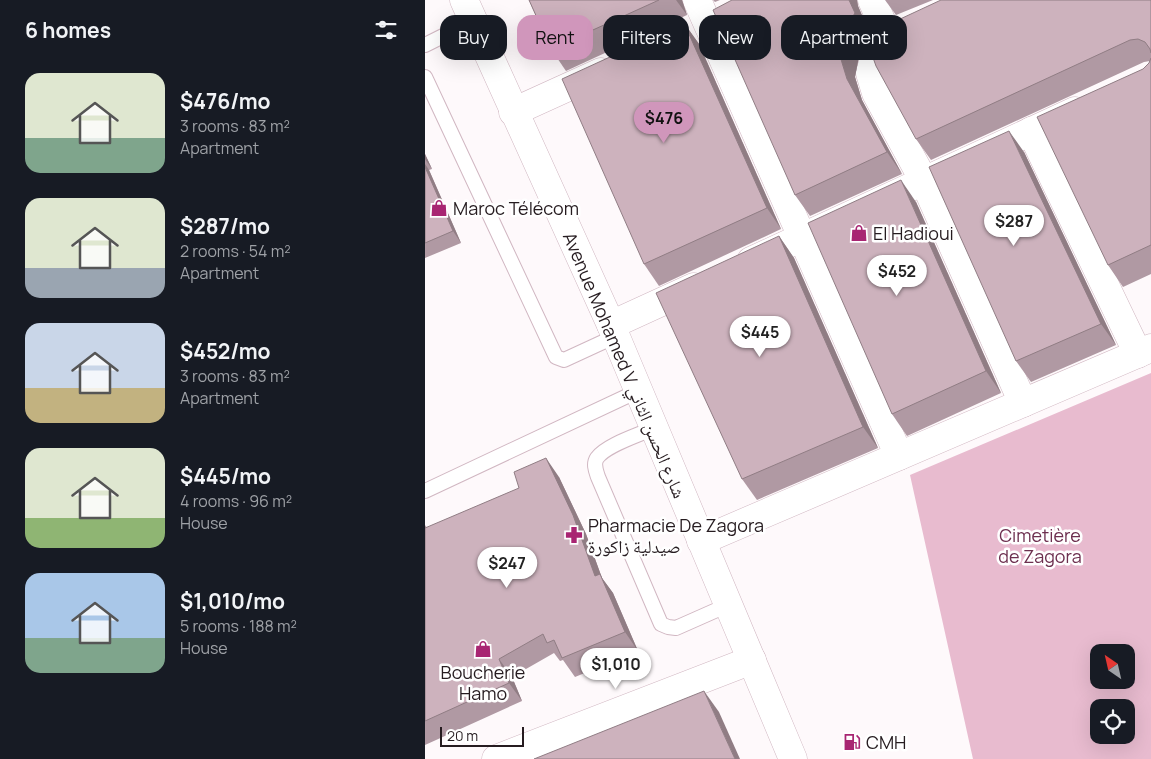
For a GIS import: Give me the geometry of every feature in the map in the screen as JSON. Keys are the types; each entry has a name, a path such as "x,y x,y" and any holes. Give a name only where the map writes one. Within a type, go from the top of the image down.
{"street":[{"path":"872,0 879,15"},
{"name":"Avenue Mohamed V شارع الحسن الثاني","path":"468,10 613,331 793,759"},
{"path":"703,12 899,456"},
{"path":"689,27 703,12 733,12"},
{"path":"907,28 924,20"},
{"path":"513,112 626,60"},
{"path":"873,60 869,73 876,93 924,181 1023,403"},
{"path":"613,331 725,273 1094,102"},
{"path":"701,541 1145,351 1031,131"},
{"path":"507,757 752,660"}],"lane":[{"path":"425,45 468,10"},
{"path":"425,78 555,357 564,360 613,331"},
{"path":"425,491 638,391"},
{"path":"654,428 606,449 596,459 595,469 598,477 661,624 676,628 728,605"}],"green space":[{"name":"Cimetière de Zagora","path":"1151,373 1151,759 973,759 910,475"}],"building":[{"path":"529,0 659,0 626,15 603,15 603,25 593,30 593,15 536,15"},
{"path":"732,0 849,0 855,13 854,15 781,15 781,60 841,60 847,79 887,152 795,195 735,60 771,60 771,15 715,15 713,10"},
{"path":"941,0 1151,0 1151,53 1145,42 1138,39 1130,40 916,139 874,60 907,60 907,16"},
{"path":"689,34 767,208 644,264 562,79 603,60 689,60"},
{"path":"1151,58 1151,245 1108,265 1037,117 1143,69"},
{"path":"1009,131 1101,324 1016,361 929,167"},
{"path":"425,167 453,231 425,243"},
{"path":"901,180 986,371 892,414 808,223"},
{"path":"779,236 863,427 742,479 656,293"},
{"path":"546,458 573,515 595,576 600,574 625,632 562,658 554,640 547,643 543,634 499,659 509,683 425,721 425,528 519,488 514,472"},
{"path":"704,691 735,759 534,759"}],"place":[{"name":"Maroc Télécom","path":"439,208"},
{"name":"El Hadioui","path":"859,233"},
{"name":"Pharmacie De Zagora صيدلية زاكورة","path":"574,535"},
{"name":"Boucherie Hamo","path":"483,649"},
{"name":"CMH","path":"852,742"}]}
